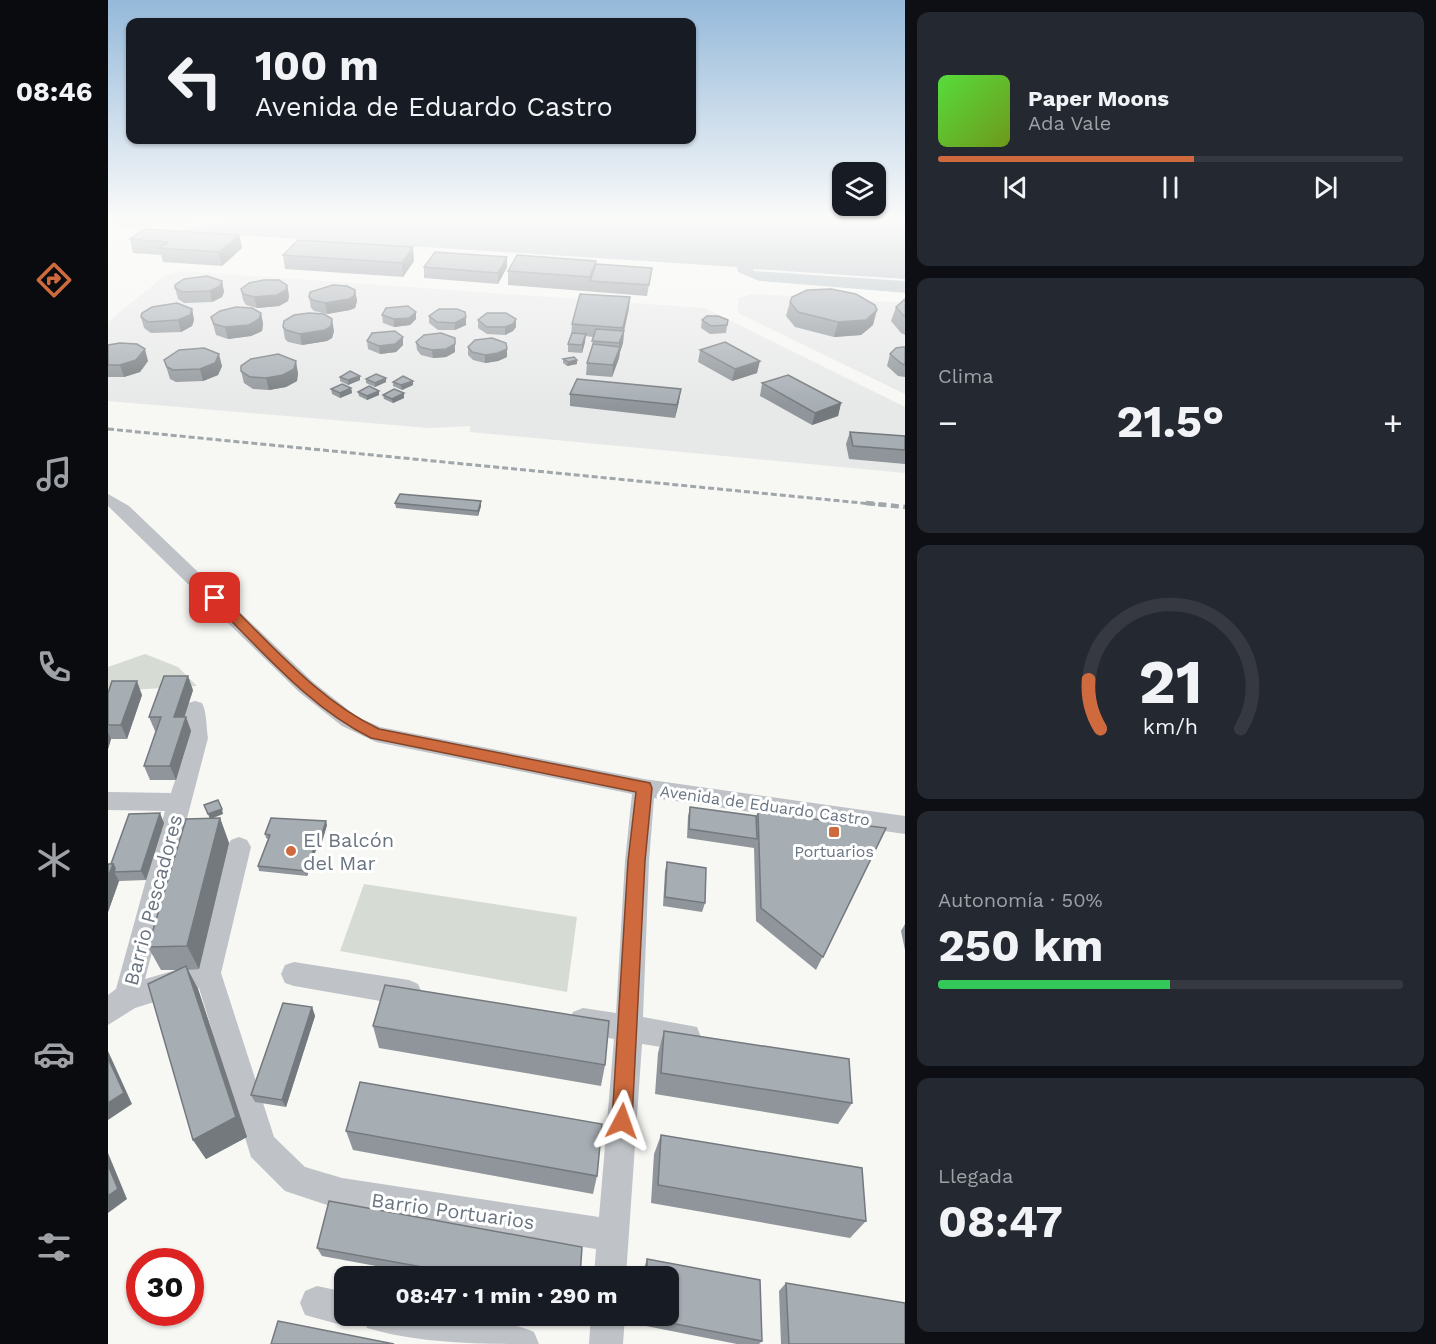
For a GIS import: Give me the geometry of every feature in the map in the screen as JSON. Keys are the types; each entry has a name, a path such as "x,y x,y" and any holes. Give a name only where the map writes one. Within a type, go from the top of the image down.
{"street":[{"name":"Avenida de Eduardo Castro","path":"108,499 123,509 306,687 349,721 376,734 409,743 644,788 905,825"},
{"name":"Barrio Pescadores","path":"117,1004 198,738 194,721 195,708"},
{"path":"610,1266 629,1029 637,861 644,788"},
{"name":"Barrio Pescadores","path":"108,801 179,802"},
{"path":"208,973 239,847"},
{"name":"Barrio Pescadores","path":"117,1004 208,973"},
{"name":"Barrio Portuarios","path":"208,973 261,1146 296,1180 342,1194 612,1235"},
{"path":"294,974 436,997"},
{"path":"553,1017 718,1042"},
{"path":"430,1326 522,1344"},
{"path":"606,1344 607,1326"}],"shaded area":[{"path":"157,282 334,282 705,308 905,407 905,473 470,432 470,426 429,428 108,401 108,322"},
{"path":"768,282 905,282 905,293"},
{"path":"754,294 905,303 905,394 738,313 738,298"},
{"path":"145,654 178,667 197,686 113,691 108,702 108,667"},
{"path":"364,884 577,917 567,992 340,951"}],"pier":[{"path":"753,282 905,293 905,296"}],"building":[{"path":"180,282 222,282 220,286 210,291 182,292 175,288 175,285"},
{"path":"282,282 287,285 286,290 277,295 254,297 243,294 241,289 249,283"},
{"path":"601,282 650,282 649,285"},
{"path":"333,285 347,286 355,290 354,296 325,303 309,297 310,292"},
{"path":"831,289 856,294 875,305 877,310 866,320 838,322 798,312 790,302 792,297 807,290"},
{"path":"580,294 630,297 623,328 572,324"},
{"path":"905,299 905,317 896,307"},
{"path":"177,303 192,309 190,315 178,320 148,322 141,317 142,313 152,307"},
{"path":"408,306 416,312 409,318 394,319 382,315 386,308"},
{"path":"236,307 252,308 261,313 259,319 249,325 225,327 214,324 211,317 220,311"},
{"path":"439,309 457,309 465,312 466,317 455,323 437,322 429,316"},
{"path":"487,313 506,313 516,319 513,324 505,327 487,327 478,320"},
{"path":"324,314 332,319 331,326 325,330 300,334 283,327 284,321 294,315"},
{"path":"707,316 718,316 728,320 727,325 711,326 702,320"},
{"path":"596,329 624,331 619,343 592,341"},
{"path":"395,331 403,337 395,344 379,346 367,341 372,333"},
{"path":"441,333 455,338 455,344 446,349 432,350 420,347 416,342 424,335"},
{"path":"572,333 586,334 582,345 568,344"},
{"path":"492,338 506,343 507,349 485,355 472,352 468,347 475,340"},
{"path":"725,342 760,361 735,369 700,350"},
{"path":"137,344 145,349 136,360 120,365 108,365 108,345"},
{"path":"593,344 620,347 613,365 587,363"},
{"path":"905,347 905,365 890,354 896,348"},
{"path":"204,348 219,354 215,363 200,369 173,370 167,367 164,360 179,350"},
{"path":"278,354 296,361 294,369 283,375 266,378 250,377 241,371 241,366 251,359"},
{"path":"574,357 577,360 568,362 563,359"},
{"path":"350,371 360,376 348,380 340,377"},
{"path":"376,374 386,378 375,383 366,379"},
{"path":"788,375 841,403 815,413 762,383"},
{"path":"403,376 413,381 401,385 393,382"},
{"path":"577,379 681,389 677,405 570,394"},
{"path":"342,384 351,388 340,393 331,389"},
{"path":"369,386 379,391 367,396 358,392"},
{"path":"394,389 404,393 392,399 383,395"},
{"path":"850,432 905,436 905,450 853,446"},
{"path":"400,494 481,501 478,511 395,503"},
{"path":"164,676 188,676 174,717 186,717 170,766 144,766 161,717 149,717"},
{"path":"112,681 137,681 121,725 108,725 108,693"},
{"path":"218,800 222,809 208,814 204,805"},
{"path":"690,807 756,816 757,839 689,829"},
{"path":"758,812 886,828 823,957 761,908"},
{"path":"160,813 141,871 114,872 115,868 111,864 129,814"},
{"path":"220,818 187,946 148,947 186,819"},
{"name":"El Balcón del Mar","path":"271,818 326,821 306,871 258,866 270,835 265,834"},
{"path":"667,862 706,868 705,903 665,897"},
{"path":"108,864 113,864 108,877"},
{"path":"186,966 236,1117 193,1140 148,984"},
{"path":"385,985 609,1021 605,1065 373,1026"},
{"path":"283,1003 312,1007 282,1100 251,1095"},
{"path":"664,1031 849,1059 852,1103 661,1073"},
{"path":"108,1058 124,1093 108,1103"},
{"path":"360,1082 602,1124 597,1176 346,1131"},
{"path":"661,1135 862,1168 866,1221 658,1185"},
{"path":"108,1165 118,1189 108,1196"},
{"path":"329,1201 582,1247 581,1266 417,1266 317,1248"},
{"path":"647,1259 760,1280 762,1341 679,1325 679,1266 647,1266"},
{"path":"786,1283 905,1303 905,1344 789,1344"},
{"path":"278,1321 394,1344 271,1344"}],"railway":[{"path":"108,429 882,505"},
{"path":"866,503 905,507"}],"place":[{"name":"Portuarios","path":"834,832"},
{"name":"El Balcón del Mar","path":"291,851"}],"route":[{"path":"215,598 326,704 349,721 376,734 409,743 644,788 637,861 622,1121"}]}
